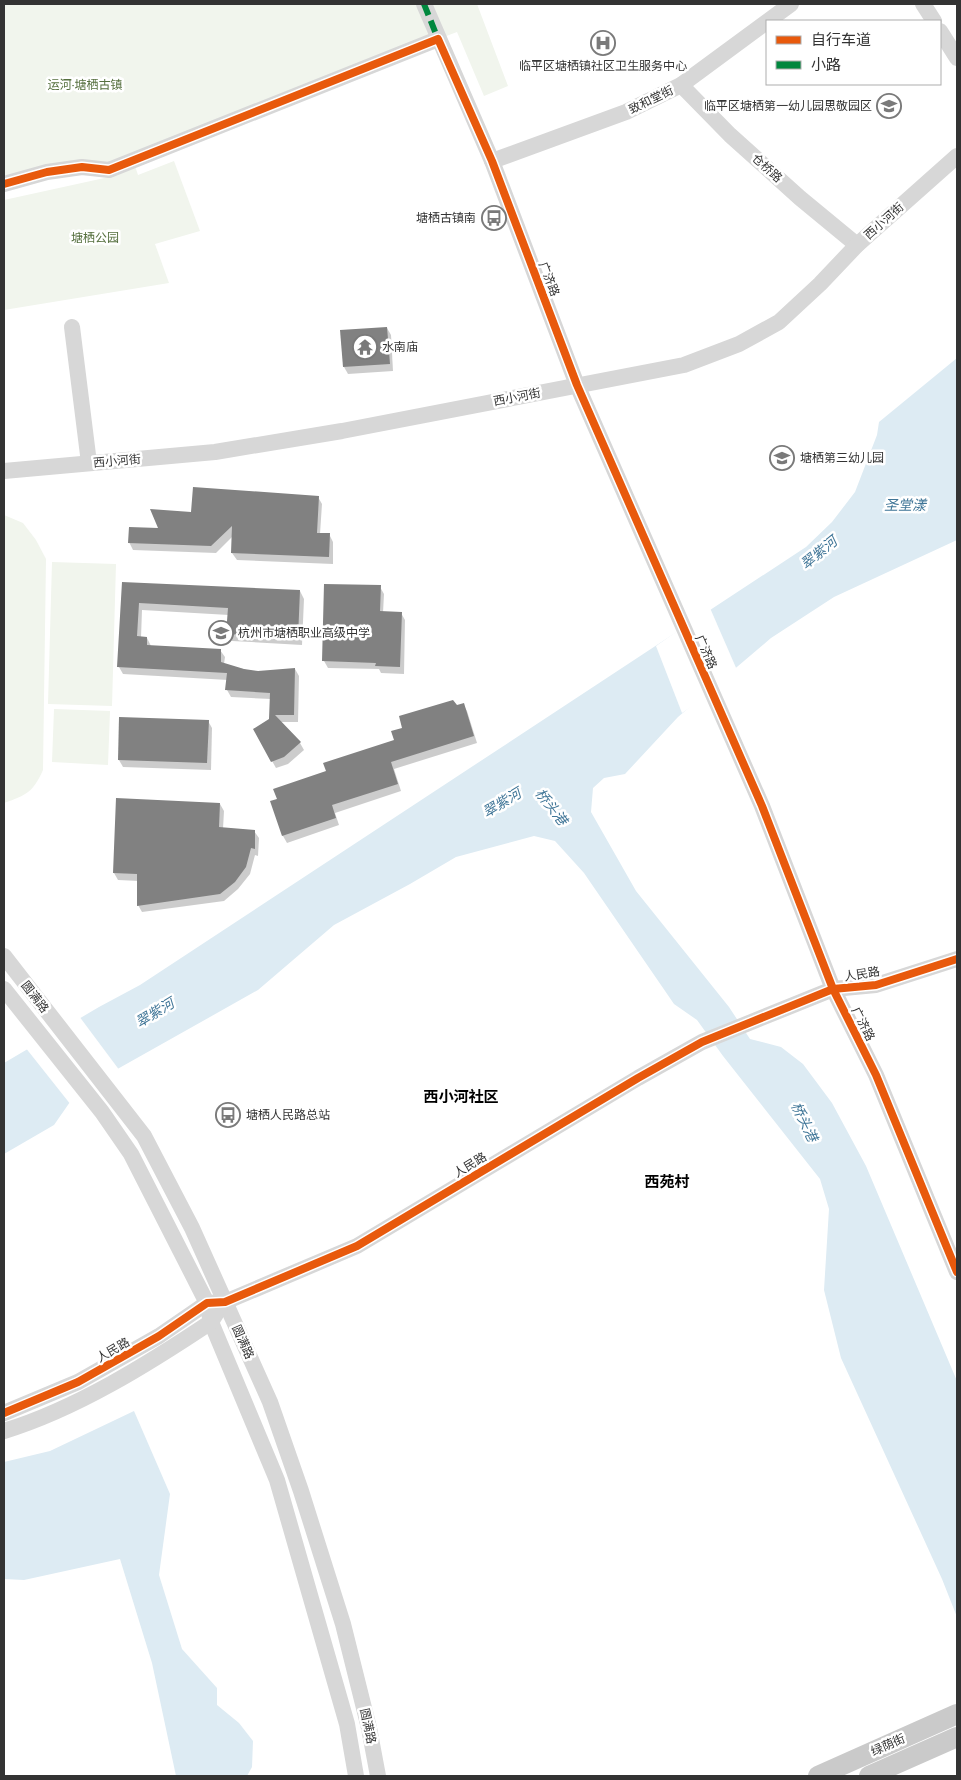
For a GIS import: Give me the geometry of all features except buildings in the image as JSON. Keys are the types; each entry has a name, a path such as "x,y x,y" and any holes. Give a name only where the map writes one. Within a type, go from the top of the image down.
{"main road":[{"name":"绿荫街","path":"818,1776 954,1716"},
{"name":"绿荫街","path":"869,1776 957,1737"}],"street":[{"name":"广济路","path":"424,4 492,161 577,385 762,806 833,989 876,1075 957,1272"},
{"name":"致和堂街","path":"769,20 791,4"},
{"path":"923,4 933,20"},
{"name":"致和堂街","path":"492,161 626,112 681,85 766,22"},
{"path":"941,32 957,58"},
{"path":"4,184 47,172 82,166 109,170 438,39"},
{"name":"仓桥路","path":"681,85 730,135 800,198 857,245"},
{"name":"西小河街","path":"4,471 215,452 342,431 684,365 739,344 779,322 820,284 857,245 957,156"},
{"path":"72,327 89,463"},
{"name":"圆满路","path":"4,956 144,1136 192,1228 270,1402 301,1491 343,1624 369,1728 378,1776"},
{"name":"人民路","path":"4,1413 78,1382 159,1336 208,1303 225,1302 357,1246 638,1078 702,1042 833,989 876,985 957,959"},
{"name":"圆满路","path":"4,989 102,1112 131,1154 208,1303 210,1322 277,1480 347,1724 356,1776"},
{"path":"4,1431 28,1423 66,1406 160,1355 210,1322 225,1302"}],"green space":[{"name":"运河·塘栖古镇","path":"4,4 477,4 508,86 484,96 457,32 113,161 4,185"},
{"name":"塘栖公园","path":"174,161 200,231 155,244 169,283 4,310 4,200 109,177 135,166 138,175"},
{"path":"4,515 23,523 36,540 46,559 43,770 36,783 28,792 4,803"},
{"path":"52,562 116,564 112,706 48,704"},
{"path":"54,709 110,711 108,765 52,762"}],"water":[{"path":"957,358 957,540 834,597 771,638 678,717 625,774 604,778 593,788 591,812 636,891 729,1007 750,1039 781,1047 803,1064 832,1103 866,1166 957,1381 957,1617 942,1579 841,1358 824,1290 829,1209 820,1179 697,1020 674,1004 584,873 555,841 534,836 456,857 334,925 258,990 89,1085 70,1102 54,1125 4,1154 4,1063 140,985 806,547 832,522 855,492 877,435 879,422"},
{"path":"134,1411 170,1494 159,1575 182,1649 217,1688 217,1705 239,1723 253,1741 252,1767 247,1776 176,1776 152,1663 120,1559 24,1580 4,1579 4,1462 50,1451"}],"pier":[{"path":"710,608 737,670 682,713 656,646"},
{"path":"79,1016 120,1071 90,1087 71,1105 25,1047"}],"marked path":[{"path":"424,4 438,39"}],"cycle path":[{"path":"4,184 47,172 82,167 109,170 438,39 492,161 577,385 762,806 833,989 876,1075 957,1272"},
{"path":"4,1413 78,1382 159,1336 207,1303 225,1302 357,1246 638,1078 702,1042 833,989 876,985 957,959"}],"place":[{"name":"临平区塘栖镇社区卫生服务中心","path":"603,43"},
{"name":"临平区塘栖第一幼儿园思敬园区","path":"889,106"},
{"name":"塘栖古镇南","path":"494,218"},
{"name":"水南庙","path":"365,347"},
{"name":"塘栖第三幼儿园","path":"782,458"},
{"name":"杭州市塘栖职业高级中学","path":"221,633"},
{"name":"塘栖人民路总站","path":"228,1115"}],"district":[{"name":"西小河社区","path":"461,1097"},
{"name":"西苑村","path":"667,1182"}],"water label":[{"name":"圣堂漾","path":"905,505"},
{"name":"翠紫河","path":"819,553"},
{"name":"翠紫河","path":"502,803"},
{"name":"桥头港","path":"551,807"},
{"name":"翠紫河","path":"155,1013"},
{"name":"桥头港","path":"804,1122"}]}
